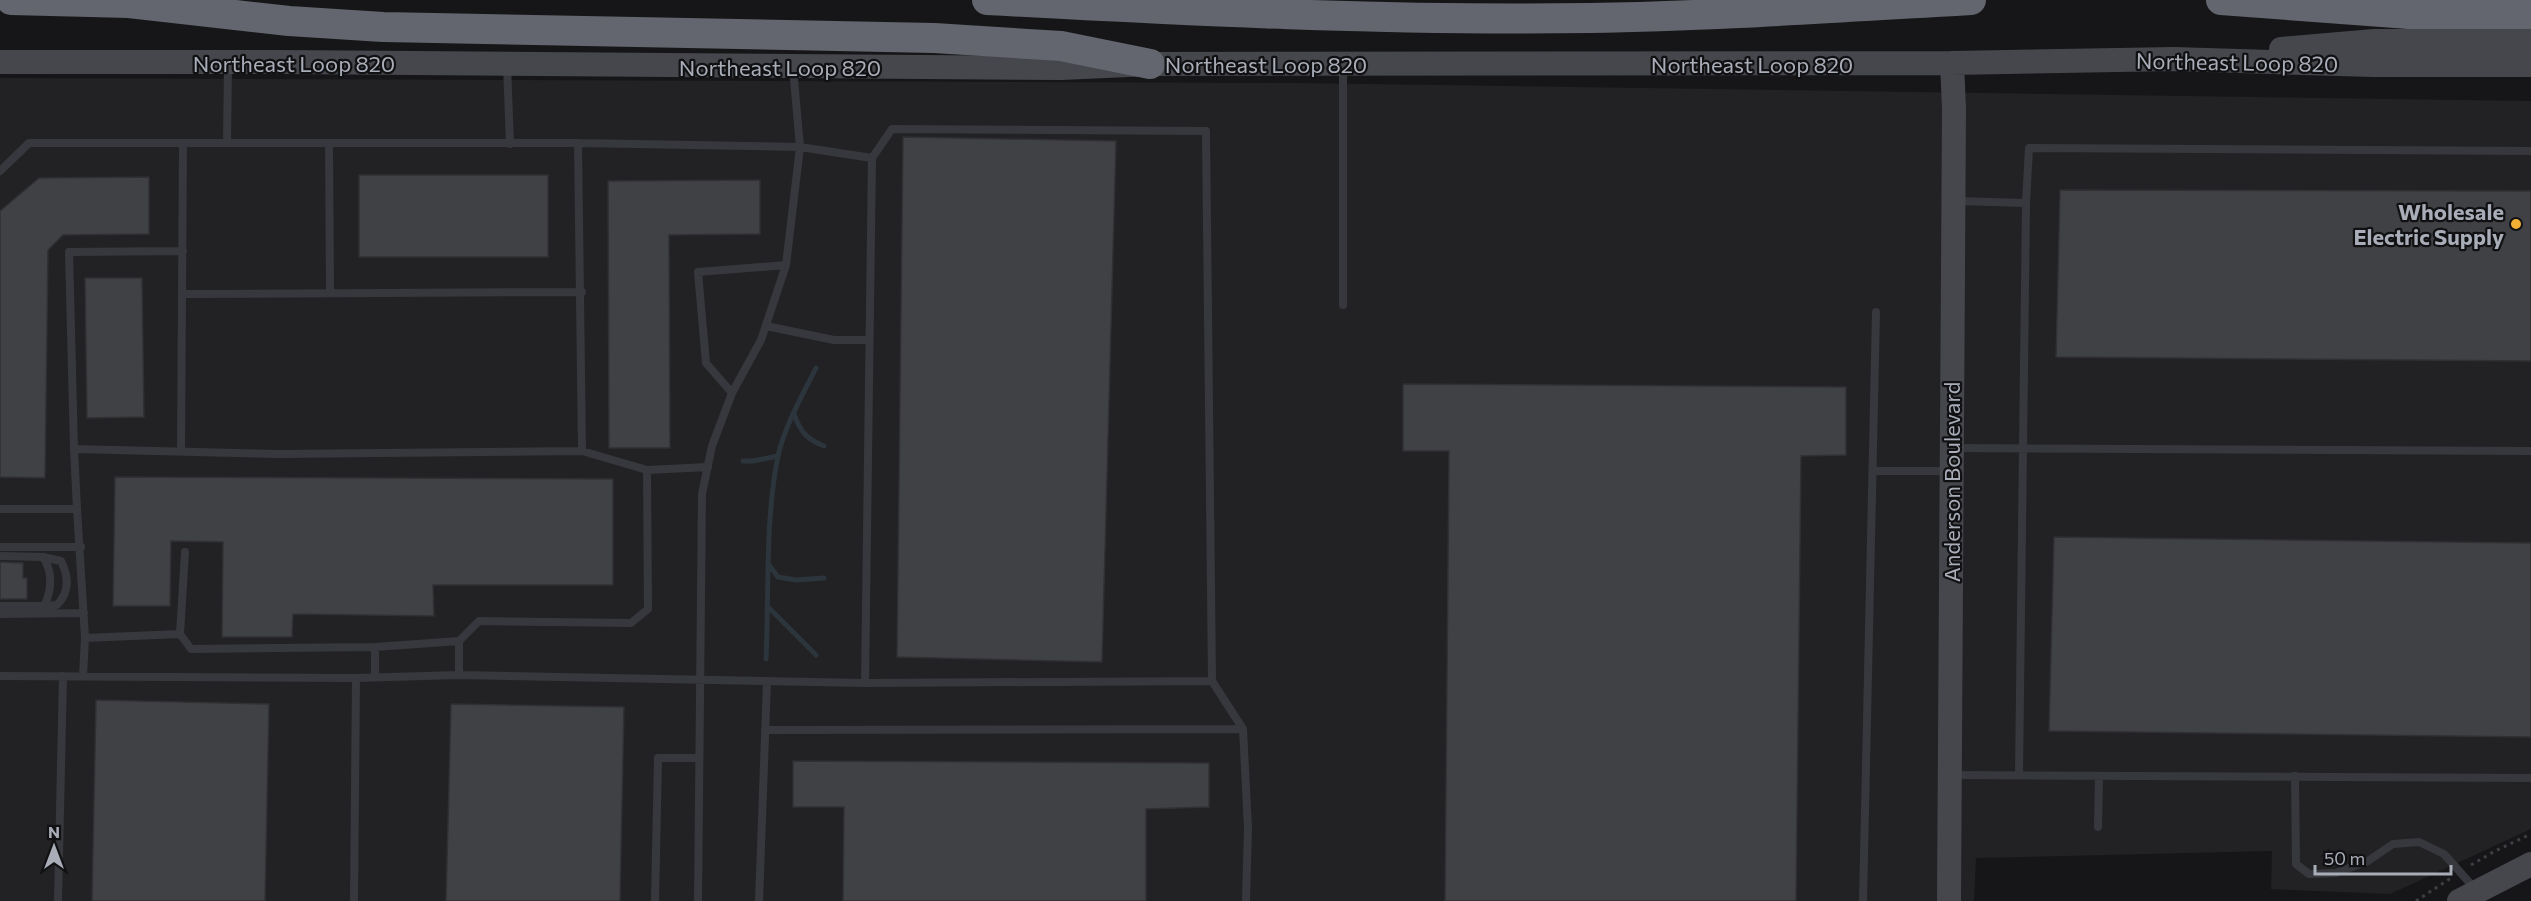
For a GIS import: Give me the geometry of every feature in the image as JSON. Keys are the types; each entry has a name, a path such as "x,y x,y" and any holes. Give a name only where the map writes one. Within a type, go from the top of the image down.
{"highway":[{"path":"11,0 129,3 289,21 383,27 934,38 1061,46 1150,64"},
{"path":"987,0 1183,11 1454,18 1693,15 1971,0"},
{"path":"2221,0 2344,10 2477,15 2531,14"}],"main road":[{"path":"2174,59 2374,41 2531,41"},
{"name":"Northeast Loop 820","path":"0,62 1061,68 1150,64 1952,63 2174,59 2373,65 2531,65"},
{"name":"Anderson Boulevard","path":"1948,901 1952,63"},
{"path":"2468,896 2531,864"}],"lane":[{"path":"227,143 228,62"},
{"path":"507,64 510,144"},
{"path":"1343,64 1343,305"},
{"path":"698,901 702,494 712,446 732,393 766,326 786,265 800,147 793,67"},
{"path":"865,683 872,158 892,129 1206,131 1212,681 1243,729 1248,828 1246,901"},
{"path":"0,171 29,143 579,143 800,147 872,158"},
{"path":"181,451 183,143"},
{"path":"579,143 582,451"},
{"path":"329,144 330,292"},
{"path":"2019,775 2026,203 2029,148 2531,151"},
{"path":"1953,201 2026,203"},
{"path":"83,676 85,638 74,449 69,252 183,251"},
{"path":"732,393 706,363 698,272 786,265"},
{"path":"182,294 582,292"},
{"path":"1863,901 1876,312"},
{"path":"766,326 834,340 869,340"},
{"path":"74,449 279,454 582,451 647,470 708,467"},
{"path":"1874,471 2023,449 2531,451"},
{"path":"185,552 180,634 191,649 375,647 459,641 479,621 631,623 648,609 647,470"},
{"path":"0,509 77,510"},
{"path":"0,547 81,547"},
{"path":"0,556 43,557 61,561 68,574 63,599 57,605 0,606"},
{"path":"43,557 49,566 50,582 44,606"},
{"path":"0,614 84,613"},
{"path":"85,638 180,634"},
{"path":"459,641 459,675"},
{"path":"375,647 375,677"},
{"path":"0,676 356,678 459,675 865,683 1212,681"},
{"path":"58,901 63,676"},
{"path":"354,901 356,678"},
{"path":"759,901 767,682"},
{"path":"765,730 1243,729"},
{"path":"655,901 658,758 699,758"},
{"path":"1949,775 2531,778"},
{"path":"2098,827 2099,776"},
{"path":"2295,776 2296,864 2309,874 2336,873 2368,861 2393,844 2419,842 2444,854 2468,896"}],"path":[{"path":"2472,864 2531,834"},
{"path":"2416,901 2444,882"}],"shaded area":[{"path":"0,78 1297,83 2531,101 2531,829 2390,894 2271,889 2272,851 1976,858 1974,901 0,901"}],"building":[{"path":"903,137 1116,141 1102,662 897,657"},
{"path":"359,175 548,175 548,257 359,257"},
{"path":"149,177 149,234 63,235 48,250 45,478 0,477 0,211 39,178"},
{"path":"760,180 760,234 669,235 670,448 609,448 608,181"},
{"path":"2060,190 2531,191 2531,361 2056,357"},
{"path":"85,278 142,278 144,417 87,418"},
{"path":"1403,384 1846,387 1846,455 1801,456 1796,901 1445,901 1449,451 1403,451"},
{"path":"115,477 613,479 613,585 433,585 434,616 293,614 292,637 222,637 223,542 171,541 170,606 113,606"},
{"path":"2054,537 2531,543 2531,737 2049,731"},
{"path":"0,562 23,563 23,578 27,578 27,599 0,599"},
{"path":"96,700 269,704 265,901 92,901"},
{"path":"451,704 624,707 620,901 446,901"},
{"path":"793,761 1209,763 1209,807 1146,809 1146,901 843,901 844,807 793,807"}],"waterway":[{"path":"766,659 769,531 778,456 789,422 816,368"},
{"path":"794,414 804,434 824,446"},
{"path":"743,461 778,456"},
{"path":"769,565 778,577 796,580 824,578"},
{"path":"768,607 816,655"}],"place":[{"name":"Wholesale Electric Supply","path":"2516,224"}]}
